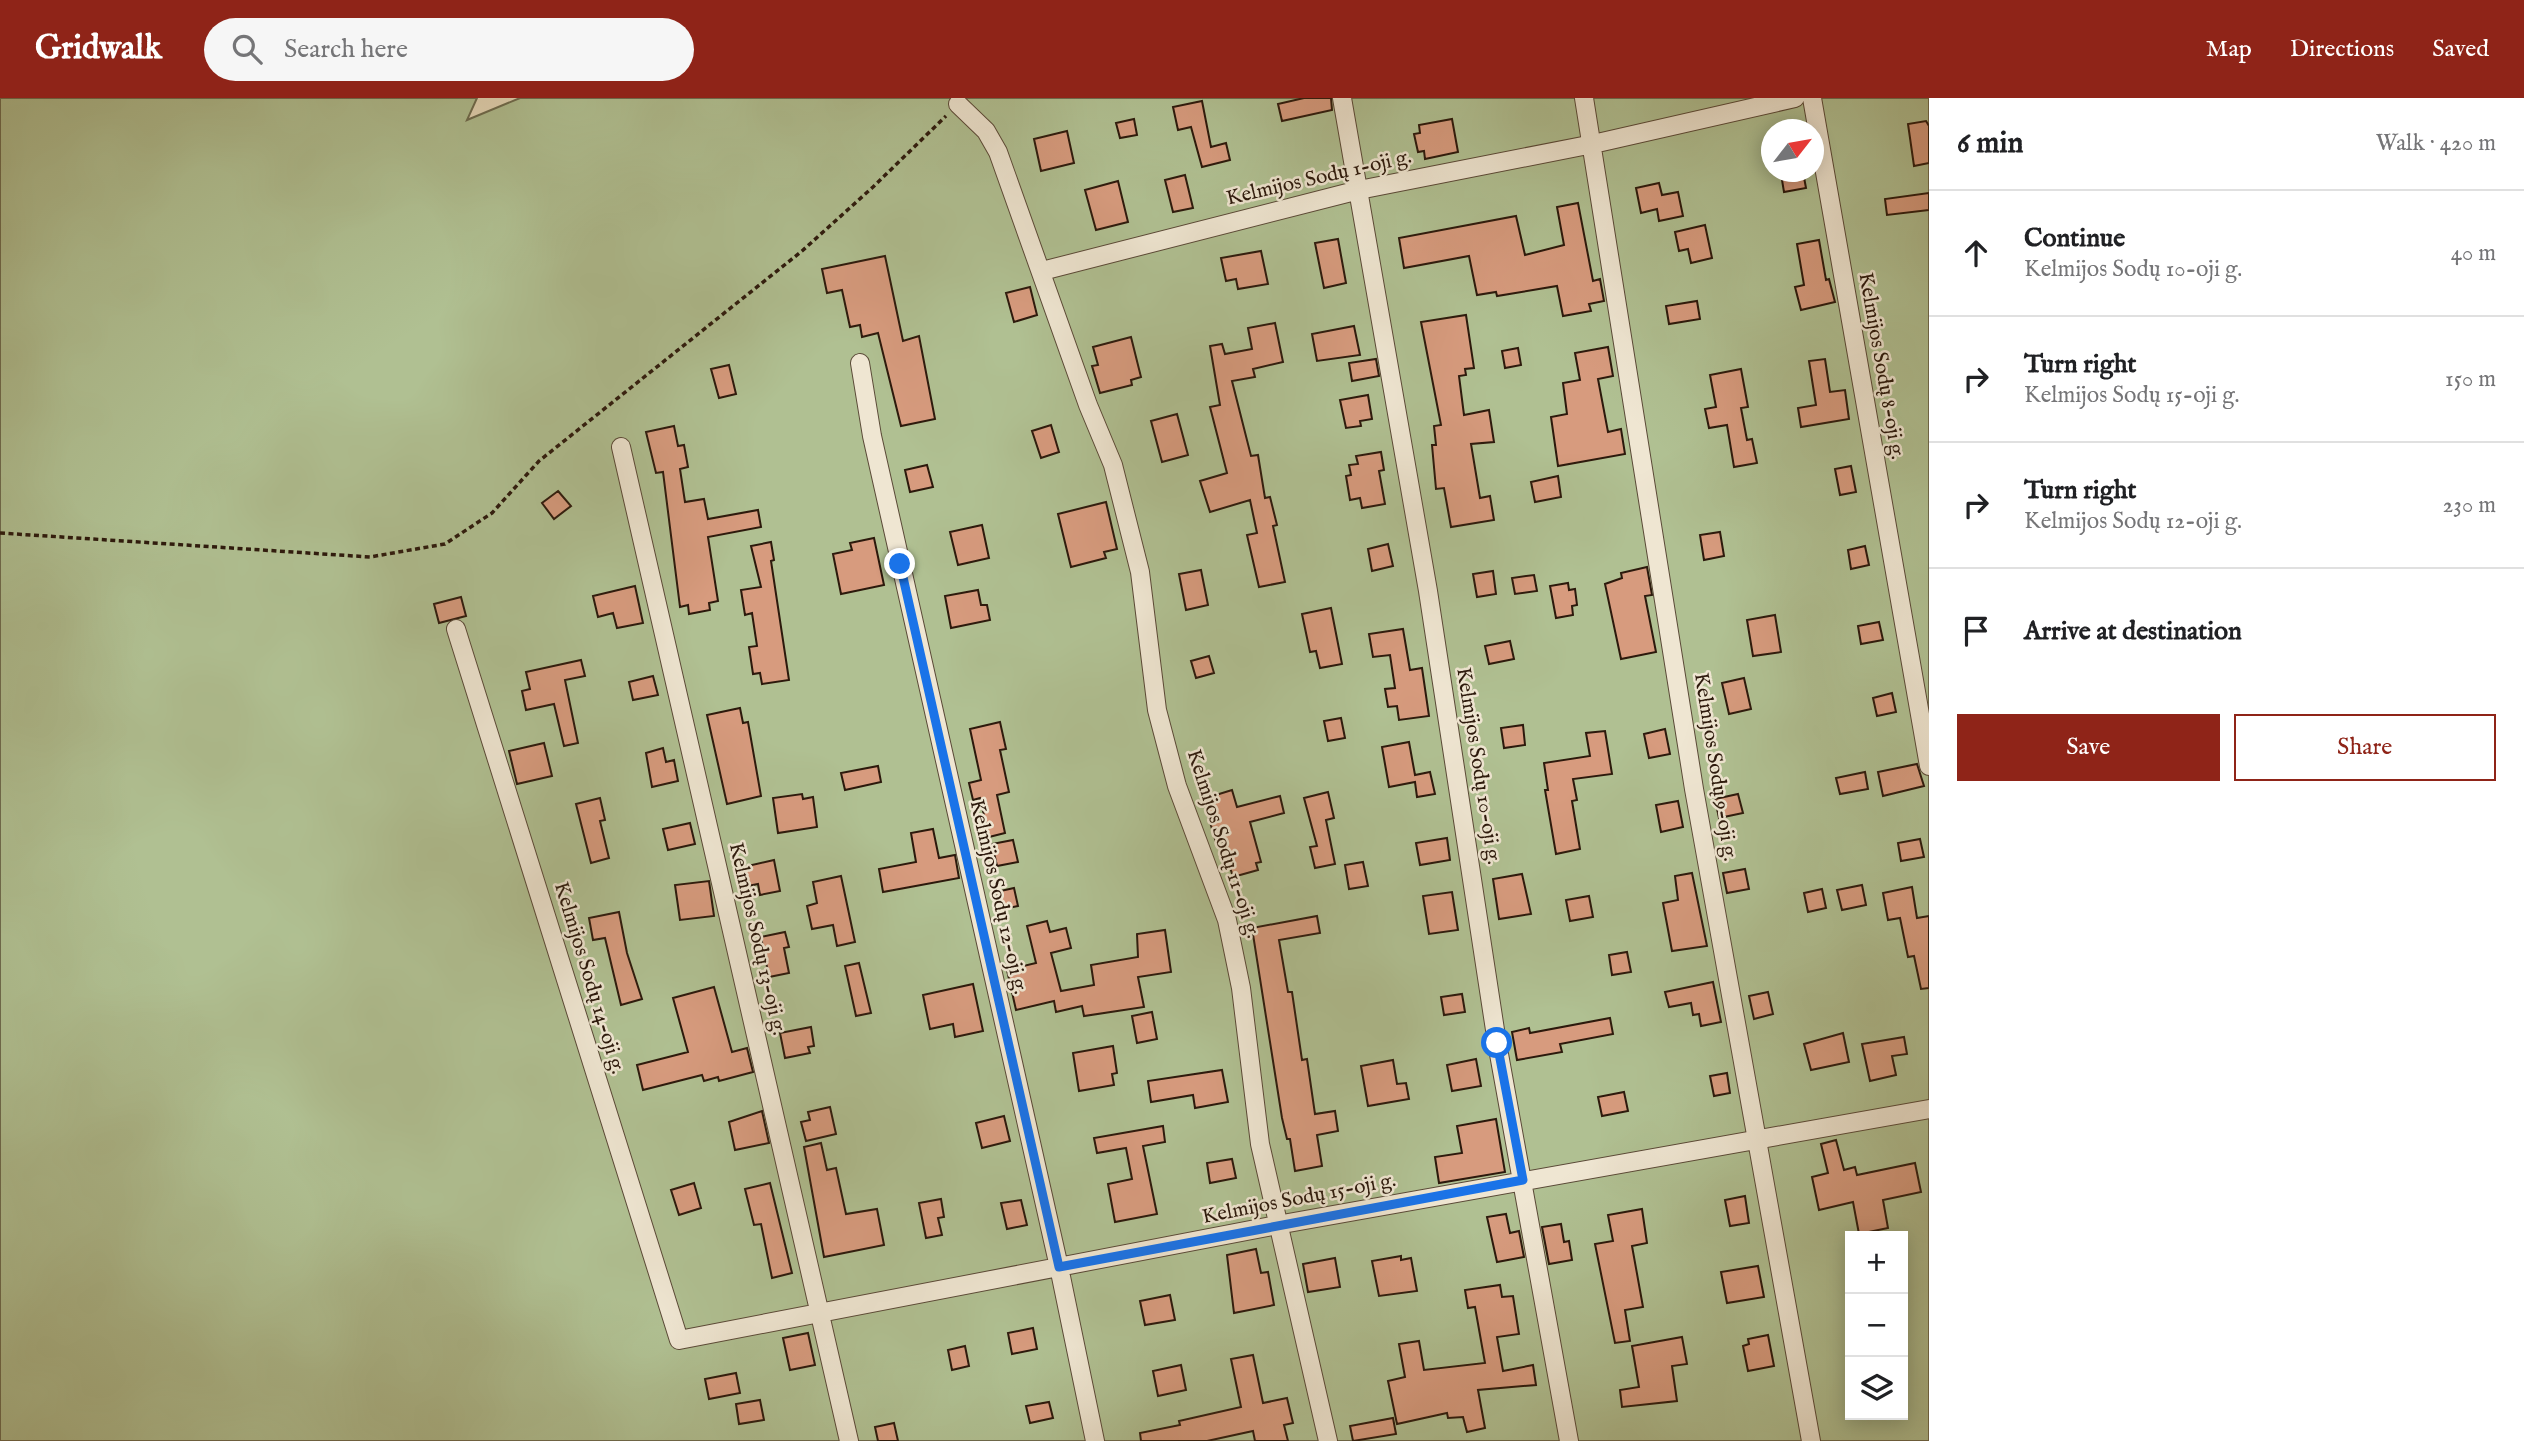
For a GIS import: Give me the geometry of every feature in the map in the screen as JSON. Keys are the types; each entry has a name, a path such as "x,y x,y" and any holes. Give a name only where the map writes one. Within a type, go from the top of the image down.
{"street":[{"name":"Kelmijos Sodų 10-oji g.","path":"1342,98 1428,591 1497,1043 1569,1441"},
{"name":"Kelmijos Sodų 9-oji g.","path":"1584,98 1694,789 1811,1441"},
{"name":"Kelmijos Sodų 1-oji g.","path":"1042,271 1359,190 1593,144 1795,98"},
{"name":"Kelmijos Sodų 8-oji g.","path":"1812,98 1929,766"},
{"path":"958,104 986,131 998,152 1020,221 1042,271"},
{"name":"Kelmijos Sodų 11-oji g.","path":"1042,271 1088,405 1113,465 1140,572 1157,710 1177,786 1227,920 1241,988 1260,1144 1328,1441"},
{"name":"Kelmijos Sodų 12-oji g.","path":"860,363 900,564 1059,1267 1094,1441"},
{"name":"Kelmijos Sodų 13-oji g.","path":"621,447 849,1441"},
{"name":"Kelmijos Sodų 14-oji g.","path":"456,629 679,1340"},
{"name":"Kelmijos Sodų 15-oji g.","path":"679,1340 1277,1225 1929,1109"}],"path":[{"path":"0,533 370,557 445,544 492,513 539,461 802,251 873,187 958,104"}],"green space":[{"path":"0,98 477,98 467,120 520,98 1929,98 1929,1441 0,1441"}],"building":[{"path":"1304,98 1331,98 1332,110 1282,121 1278,104"},
{"path":"1202,101 1211,147 1226,143 1230,160 1202,167 1191,127 1178,130 1173,107"},
{"path":"1134,119 1137,135 1120,138 1116,123"},
{"path":"1452,119 1458,152 1425,159 1424,151 1418,152 1414,134 1420,133 1419,125"},
{"path":"1926,121 1929,126 1929,163 1914,166 1908,124"},
{"path":"1067,131 1074,163 1041,171 1034,139"},
{"path":"1185,175 1193,208 1173,212 1165,180"},
{"path":"1118,181 1128,222 1096,230 1085,190"},
{"path":"1782,182 1805,182 1806,188 1784,192"},
{"path":"1659,183 1662,195 1678,192 1683,216 1659,221 1657,209 1641,213 1636,188"},
{"path":"1929,193 1929,210 1887,215 1885,199"},
{"path":"1578,203 1593,281 1600,279 1604,301 1589,304 1591,311 1563,316 1557,286 1497,296 1496,292 1477,295 1469,256 1404,268 1399,238 1516,216 1525,255 1564,245 1557,207"},
{"path":"1705,225 1712,258 1691,263 1688,249 1679,251 1675,232"},
{"path":"1338,239 1346,283 1324,288 1315,243"},
{"path":"1819,240 1826,280 1829,279 1835,302 1801,310 1795,287 1804,285 1797,244"},
{"path":"1261,251 1268,284 1238,289 1236,279 1226,281 1221,258"},
{"path":"885,256 903,341 919,336 935,419 901,426 878,333 862,337 860,325 850,327 842,290 827,293 822,269"},
{"path":"1030,287 1037,315 1014,322 1006,293"},
{"path":"1697,301 1700,319 1669,324 1666,306"},
{"path":"1466,315 1474,368 1465,369 1466,375 1459,376 1464,415 1489,410 1494,442 1471,444 1480,498 1490,496 1494,520 1451,527 1444,488 1436,489 1432,445 1436,445 1434,426 1441,425 1421,322"},
{"path":"1275,323 1283,362 1253,369 1255,377 1232,381 1251,456 1258,455 1265,498 1270,497 1285,582 1259,587 1247,535 1257,533 1250,500 1210,512 1200,481 1227,473 1210,407 1220,405 1210,346 1222,344 1225,354 1252,349 1248,328"},
{"path":"1354,326 1360,355 1317,361 1312,334"},
{"path":"1131,337 1141,377 1131,380 1132,385 1100,393 1092,366 1098,365 1093,347"},
{"path":"1608,347 1613,376 1598,379 1608,432 1621,429 1625,454 1558,466 1551,417 1567,414 1563,383 1580,380 1575,353"},
{"path":"1518,348 1521,365 1505,368 1502,351"},
{"path":"1376,359 1379,376 1352,381 1349,363"},
{"path":"1825,359 1830,392 1845,390 1849,419 1801,427 1798,408 1816,405 1809,361"},
{"path":"729,365 736,394 719,398 711,369"},
{"path":"1741,369 1748,407 1741,408 1747,440 1752,439 1757,463 1734,467 1727,425 1709,428 1705,409 1716,407 1710,375"},
{"path":"1368,395 1372,419 1360,421 1361,426 1346,428 1340,400"},
{"path":"1177,414 1188,455 1162,462 1151,421"},
{"path":"1051,425 1059,452 1041,458 1032,431"},
{"path":"674,426 678,446 684,445 688,467 680,469 685,502 704,499 708,519 758,510 761,527 708,537 718,601 709,603 710,610 689,614 688,605 680,607 663,472 656,473 646,432"},
{"path":"1381,452 1384,470 1379,471 1385,504 1362,508 1360,498 1350,500 1346,476 1351,475 1349,465 1358,464 1356,456"},
{"path":"927,465 933,487 910,492 905,470"},
{"path":"1851,466 1856,492 1840,495 1835,469"},
{"path":"1558,476 1561,497 1535,502 1531,482"},
{"path":"558,491 571,506 554,519 542,503"},
{"path":"1106,502 1117,549 1104,552 1106,558 1071,567 1058,514"},
{"path":"982,525 989,558 958,565 950,532"},
{"path":"1720,532 1724,556 1704,560 1700,535"},
{"path":"874,538 884,585 841,594 833,554 852,550 850,543"},
{"path":"771,542 774,560 771,561 789,680 762,684 760,673 753,674 749,647 757,646 752,613 745,615 741,590 761,587 751,546"},
{"path":"1388,544 1393,566 1372,571 1368,549"},
{"path":"1865,546 1869,565 1851,569 1848,550"},
{"path":"1647,567 1652,595 1645,596 1656,652 1621,659 1605,584 1622,578 1621,573"},
{"path":"1201,570 1208,605 1186,610 1179,574"},
{"path":"1493,571 1496,594 1477,597 1473,574"},
{"path":"1534,575 1537,591 1515,594 1512,578"},
{"path":"1568,583 1569,590 1575,589 1577,605 1572,606 1573,615 1556,618 1550,586"},
{"path":"635,586 643,623 617,628 613,613 598,617 593,596"},
{"path":"978,590 981,605 987,605 990,620 951,628 945,596"},
{"path":"461,597 466,616 439,623 434,604"},
{"path":"1331,608 1342,664 1320,668 1316,651 1310,652 1302,614"},
{"path":"1775,615 1781,652 1753,656 1747,620"},
{"path":"1879,622 1883,640 1861,644 1858,626"},
{"path":"1403,629 1410,670 1422,668 1429,716 1399,720 1397,706 1388,707 1385,689 1395,688 1390,655 1373,657 1369,634"},
{"path":"1510,641 1514,659 1489,664 1485,646"},
{"path":"1209,656 1214,673 1196,678 1191,661"},
{"path":"581,660 585,676 565,680 578,743 564,746 554,704 526,710 522,691 530,689 526,672"},
{"path":"653,676 658,695 633,700 629,682"},
{"path":"1744,678 1751,709 1729,714 1722,683"},
{"path":"1892,693 1896,712 1877,716 1873,698"},
{"path":"740,708 743,723 748,722 761,796 727,804 707,715"},
{"path":"1341,718 1345,738 1328,741 1324,721"},
{"path":"1000,722 1006,749 1000,750 1009,792 997,795 1005,833 989,837 980,798 973,800 969,783 981,780 970,729"},
{"path":"1523,725 1525,745 1504,748 1501,728"},
{"path":"1665,729 1670,754 1649,758 1644,734"},
{"path":"1605,731 1612,774 1573,779 1577,800 1572,801 1580,849 1556,854 1545,790 1548,790 1544,763 1590,756 1586,733"},
{"path":"1409,742 1415,775 1430,772 1435,794 1417,797 1415,782 1389,787 1382,747"},
{"path":"544,743 552,776 517,784 509,751"},
{"path":"663,748 666,762 674,760 678,781 652,787 646,753"},
{"path":"1917,764 1924,786 1883,796 1878,772"},
{"path":"878,766 881,782 845,790 841,773"},
{"path":"1865,772 1868,789 1840,794 1836,778"},
{"path":"1232,790 1237,807 1280,796 1284,813 1250,822 1261,862 1256,863 1258,870 1233,877 1222,841 1216,842 1203,799"},
{"path":"1328,792 1334,818 1326,820 1335,864 1315,868 1310,847 1317,846 1304,798"},
{"path":"802,794 803,799 813,797 817,827 778,833 773,798"},
{"path":"1738,794 1743,813 1719,818 1715,799"},
{"path":"600,798 605,820 600,821 609,858 591,863 576,804"},
{"path":"1678,801 1683,827 1661,832 1656,805"},
{"path":"690,823 695,844 668,850 663,829"},
{"path":"933,829 939,858 955,855 959,878 883,892 879,869 916,862 911,833"},
{"path":"1447,838 1450,860 1420,865 1416,843"},
{"path":"1920,839 1924,857 1901,861 1898,843"},
{"path":"1013,840 1018,862 997,866 992,844"},
{"path":"774,860 780,891 760,895 758,884 743,887 739,868"},
{"path":"1363,862 1368,886 1349,889 1345,865"},
{"path":"1745,869 1749,889 1727,893 1723,873"},
{"path":"1692,873 1707,946 1672,951 1663,903 1678,900 1675,876"},
{"path":"1522,874 1531,914 1499,919 1493,879"},
{"path":"841,876 855,942 837,946 833,925 812,929 807,906 817,903 813,882"},
{"path":"709,881 714,916 680,920 675,885"},
{"path":"1862,885 1866,905 1842,910 1837,890"},
{"path":"1912,887 1917,918 1929,916 1929,988 1921,989 1914,956 1908,957 1900,918 1888,920 1883,893"},
{"path":"1014,888 1018,906 999,910 996,892"},
{"path":"1822,889 1826,908 1808,912 1804,893"},
{"path":"1452,892 1458,930 1429,934 1423,896"},
{"path":"1589,896 1593,917 1570,921 1566,900"},
{"path":"619,912 627,953 642,999 621,1005 605,938 593,940 589,918"},
{"path":"1317,916 1320,933 1279,940 1288,992 1292,992 1302,1060 1307,1059 1315,1114 1335,1111 1338,1131 1317,1135 1322,1166 1295,1171 1290,1139 1287,1139 1282,1118 1252,928"},
{"path":"1047,921 1050,932 1066,928 1071,948 1051,953 1061,991 1094,985 1091,965 1138,957 1137,934 1165,930 1171,972 1138,977 1144,1007 1084,1016 1082,1006 1056,1012 1054,1001 1016,1010 1007,970 1036,963 1027,926"},
{"path":"785,932 789,947 784,948 789,973 769,977 761,937"},
{"path":"1627,952 1631,972 1612,975 1609,955"},
{"path":"859,963 871,1013 856,1016 845,966"},
{"path":"1713,982 1721,1022 1701,1026 1699,1014 1693,1015 1691,1003 1669,1007 1665,992"},
{"path":"973,984 983,1031 955,1037 953,1024 930,1029 923,995"},
{"path":"714,987 732,1052 747,1048 753,1072 719,1081 718,1077 704,1081 702,1075 643,1090 637,1065 688,1052 673,998"},
{"path":"1768,992 1773,1014 1754,1019 1749,996"},
{"path":"1462,994 1465,1012 1444,1015 1441,997"},
{"path":"1152,1012 1157,1039 1137,1043 1132,1016"},
{"path":"1610,1018 1613,1034 1560,1044 1562,1052 1517,1060 1512,1032 1529,1028 1530,1033"},
{"path":"811,1027 814,1046 808,1047 810,1053 785,1058 780,1033"},
{"path":"1843,1033 1849,1062 1811,1070 1804,1044"},
{"path":"1904,1037 1907,1054 1892,1056 1896,1075 1870,1081 1862,1044"},
{"path":"1113,1046 1117,1073 1112,1074 1114,1085 1079,1091 1073,1053"},
{"path":"1476,1059 1481,1086 1452,1091 1447,1065"},
{"path":"1393,1060 1397,1084 1406,1083 1409,1099 1368,1106 1361,1066"},
{"path":"1222,1070 1228,1102 1195,1108 1193,1095 1151,1102 1148,1081"},
{"path":"1727,1073 1730,1093 1714,1096 1710,1076"},
{"path":"1624,1092 1628,1111 1602,1116 1598,1097"},
{"path":"830,1107 836,1134 806,1141 801,1122 810,1120 808,1112"},
{"path":"762,1111 769,1143 735,1150 729,1122"},
{"path":"1004,1116 1010,1141 982,1148 976,1123"},
{"path":"1496,1119 1505,1172 1439,1183 1435,1157 1462,1153 1457,1126"},
{"path":"1163,1126 1165,1142 1143,1146 1157,1214 1115,1222 1108,1184 1132,1179 1126,1148 1097,1153 1094,1138"},
{"path":"1836,1140 1844,1170 1855,1167 1857,1175 1915,1163 1921,1192 1883,1200 1888,1228 1858,1231 1853,1202 1819,1210 1812,1177 1828,1173 1821,1144"},
{"path":"821,1143 827,1170 836,1168 846,1214 877,1209 884,1245 824,1257 804,1147"},
{"path":"1232,1159 1236,1178 1210,1183 1207,1163"},
{"path":"694,1183 701,1208 679,1215 671,1190"},
{"path":"770,1183 792,1273 772,1278 761,1224 754,1225 745,1189"},
{"path":"1745,1196 1749,1223 1730,1226 1725,1200"},
{"path":"941,1199 944,1217 938,1218 942,1235 926,1238 919,1203"},
{"path":"1021,1200 1027,1225 1007,1229 1001,1203"},
{"path":"1642,1209 1647,1243 1632,1246 1643,1307 1625,1310 1630,1341 1615,1343 1595,1244 1613,1241 1608,1215"},
{"path":"1506,1214 1510,1233 1519,1231 1524,1257 1497,1262 1487,1217"},
{"path":"1561,1224 1564,1242 1569,1241 1572,1260 1549,1264 1542,1227"},
{"path":"1256,1249 1261,1273 1268,1272 1274,1305 1234,1313 1227,1255"},
{"path":"1401,1256 1401,1260 1411,1258 1417,1291 1379,1296 1372,1261"},
{"path":"1335,1258 1340,1287 1308,1292 1303,1264"},
{"path":"1758,1266 1764,1297 1727,1303 1721,1272"},
{"path":"1500,1285 1502,1297 1513,1296 1519,1334 1497,1337 1503,1371 1533,1365 1536,1385 1478,1390 1485,1428 1467,1432 1463,1417 1448,1418 1447,1413 1397,1424 1388,1381 1405,1377 1399,1344 1419,1341 1424,1370 1485,1363 1475,1307 1468,1308 1465,1290"},
{"path":"1170,1295 1175,1320 1145,1325 1140,1301"},
{"path":"1033,1328 1037,1349 1012,1354 1008,1333"},
{"path":"808,1333 815,1365 790,1370 783,1338"},
{"path":"1768,1335 1774,1366 1748,1371 1743,1346 1749,1344 1748,1339"},
{"path":"1682,1337 1687,1364 1672,1366 1677,1401 1622,1407 1620,1390 1639,1387 1632,1346"},
{"path":"965,1346 969,1366 952,1370 948,1350"},
{"path":"1253,1355 1263,1403 1287,1398 1293,1423 1284,1425 1288,1441 1255,1441 1253,1431 1207,1441 1141,1441 1140,1433 1180,1425 1179,1421 1241,1407 1231,1359"},
{"path":"1181,1365 1186,1390 1158,1396 1153,1371"},
{"path":"736,1373 740,1393 709,1399 705,1379"},
{"path":"760,1400 764,1420 739,1424 736,1404"},
{"path":"1049,1402 1053,1418 1030,1423 1026,1406"},
{"path":"1393,1418 1396,1434 1353,1441 1350,1426"},
{"path":"894,1423 898,1441 878,1441 875,1427"}],"route":[{"path":"900,564 1059,1267 1523,1180 1497,1043"}]}
